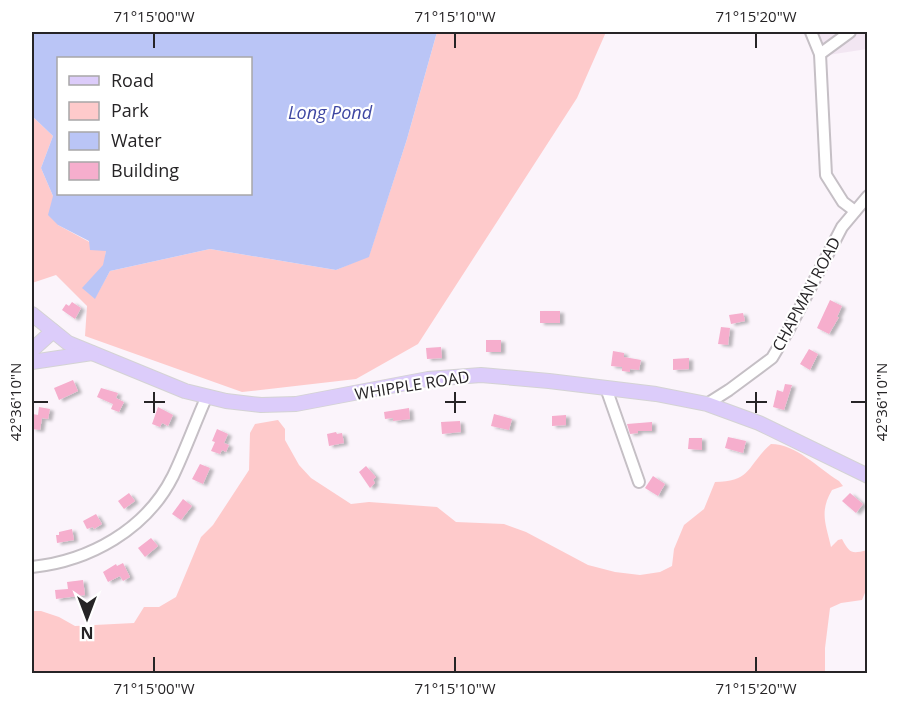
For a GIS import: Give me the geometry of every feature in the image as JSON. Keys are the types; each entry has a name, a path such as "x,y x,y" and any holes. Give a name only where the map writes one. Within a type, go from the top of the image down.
{"main road":[{"name":"WHIPPLE ROAD","path":"32,314 68,343 184,391 207,396 261,405 296,404 428,379 481,375 606,388 676,397 707,404 759,423 867,476"},
{"path":"32,350 53,331"},
{"path":"32,362 92,353"}],"street":[{"path":"811,32 820,54 826,175 843,202 855,211"},
{"path":"820,54 850,32"},
{"name":"CHAPMAN ROAD","path":"707,404 772,358 842,227 867,196"},
{"path":"606,388 639,482"},
{"path":"32,567 74,559 105,545 134,525 158,499 172,478 207,396"}],"shaded area":[{"path":"803,32 867,32 867,49 815,57"}],"green space":[{"path":"437,32 606,32 577,98 418,344 356,379 242,392 85,336 87,306 56,275 32,283 32,116 53,136 41,168 53,196 58,225 106,251 104,265 83,288 95,298 110,271 210,249 336,270 369,256 407,139"},
{"path":"278,420 285,429 285,440 299,465 311,478 351,504 369,502 437,507 456,522 504,524 526,532 588,565 640,575 660,572 672,566 674,549 684,525 704,509 715,482 743,476 771,444 780,445 798,452 843,486 832,490 828,498 825,512 827,531 831,547 842,539 852,552 867,550 867,588 862,600 841,603 830,608 825,648 825,673 32,673 32,611 41,611 59,617 75,626 134,623 144,607 159,607 176,597 201,537 213,525 249,470 250,433 255,424"}],"water":[{"name":"Long Pond","path":"32,32 437,32 407,139 369,257 336,270 210,249 110,271 95,299 82,288 103,265 106,251 90,250 89,241 58,225 48,215 53,196 41,168 53,136 32,116"}],"building":[{"path":"830,300 842,306 837,317 839,317 829,334 817,328"},
{"path":"72,302 81,308 75,319 62,310 66,304 69,306"},
{"path":"540,311 560,311 560,323 540,323"},
{"path":"743,313 745,321 731,324 729,315"},
{"path":"721,327 730,328 728,345 718,344"},
{"path":"486,340 501,340 501,352 486,352"},
{"path":"441,347 442,358 427,359 426,348"},
{"path":"809,349 818,354 810,370 800,364"},
{"path":"613,351 624,353 624,357 641,360 639,370 622,371 622,367 611,366"},
{"path":"689,358 689,369 673,370 673,359"},
{"path":"73,380 78,391 59,400 54,388"},
{"path":"785,384 792,385 784,410 773,407 777,390 783,392"},
{"path":"101,388 118,393 116,398 124,402 119,412 111,409 113,404 97,397"},
{"path":"39,407 50,409 48,419 42,418 40,430 32,429 33,414 38,415"},
{"path":"158,407 173,415 168,426 162,423 160,427 152,424"},
{"path":"409,408 410,419 393,421 393,418 385,419 384,412"},
{"path":"494,414 512,419 509,430 491,426"},
{"path":"566,415 566,425 552,426 552,416"},
{"path":"460,421 461,432 442,434 441,422"},
{"path":"652,422 652,431 638,431 638,433 630,434 627,424"},
{"path":"217,429 228,434 224,443 229,445 226,452 222,450 220,454 211,451"},
{"path":"336,432 337,434 342,433 344,443 329,446 327,434"},
{"path":"728,437 746,441 743,453 725,448"},
{"path":"689,438 702,438 702,450 688,449"},
{"path":"200,464 210,468 203,484 192,479"},
{"path":"366,466 376,477 373,480 375,483 370,488 359,472"},
{"path":"653,476 665,484 658,496 645,488"},
{"path":"129,493 135,501 124,509 118,501"},
{"path":"850,493 863,504 856,513 842,501"},
{"path":"183,499 192,506 181,520 172,514"},
{"path":"96,514 102,524 94,529 93,527 87,529 83,521"},
{"path":"72,529 74,540 57,543 56,535 59,535 59,532"},
{"path":"151,538 158,546 145,557 138,548"},
{"path":"123,563 130,577 123,581 120,576 108,582 103,572 116,564 117,566"},
{"path":"83,580 85,595 56,599 55,590 68,589 67,582"}]}
